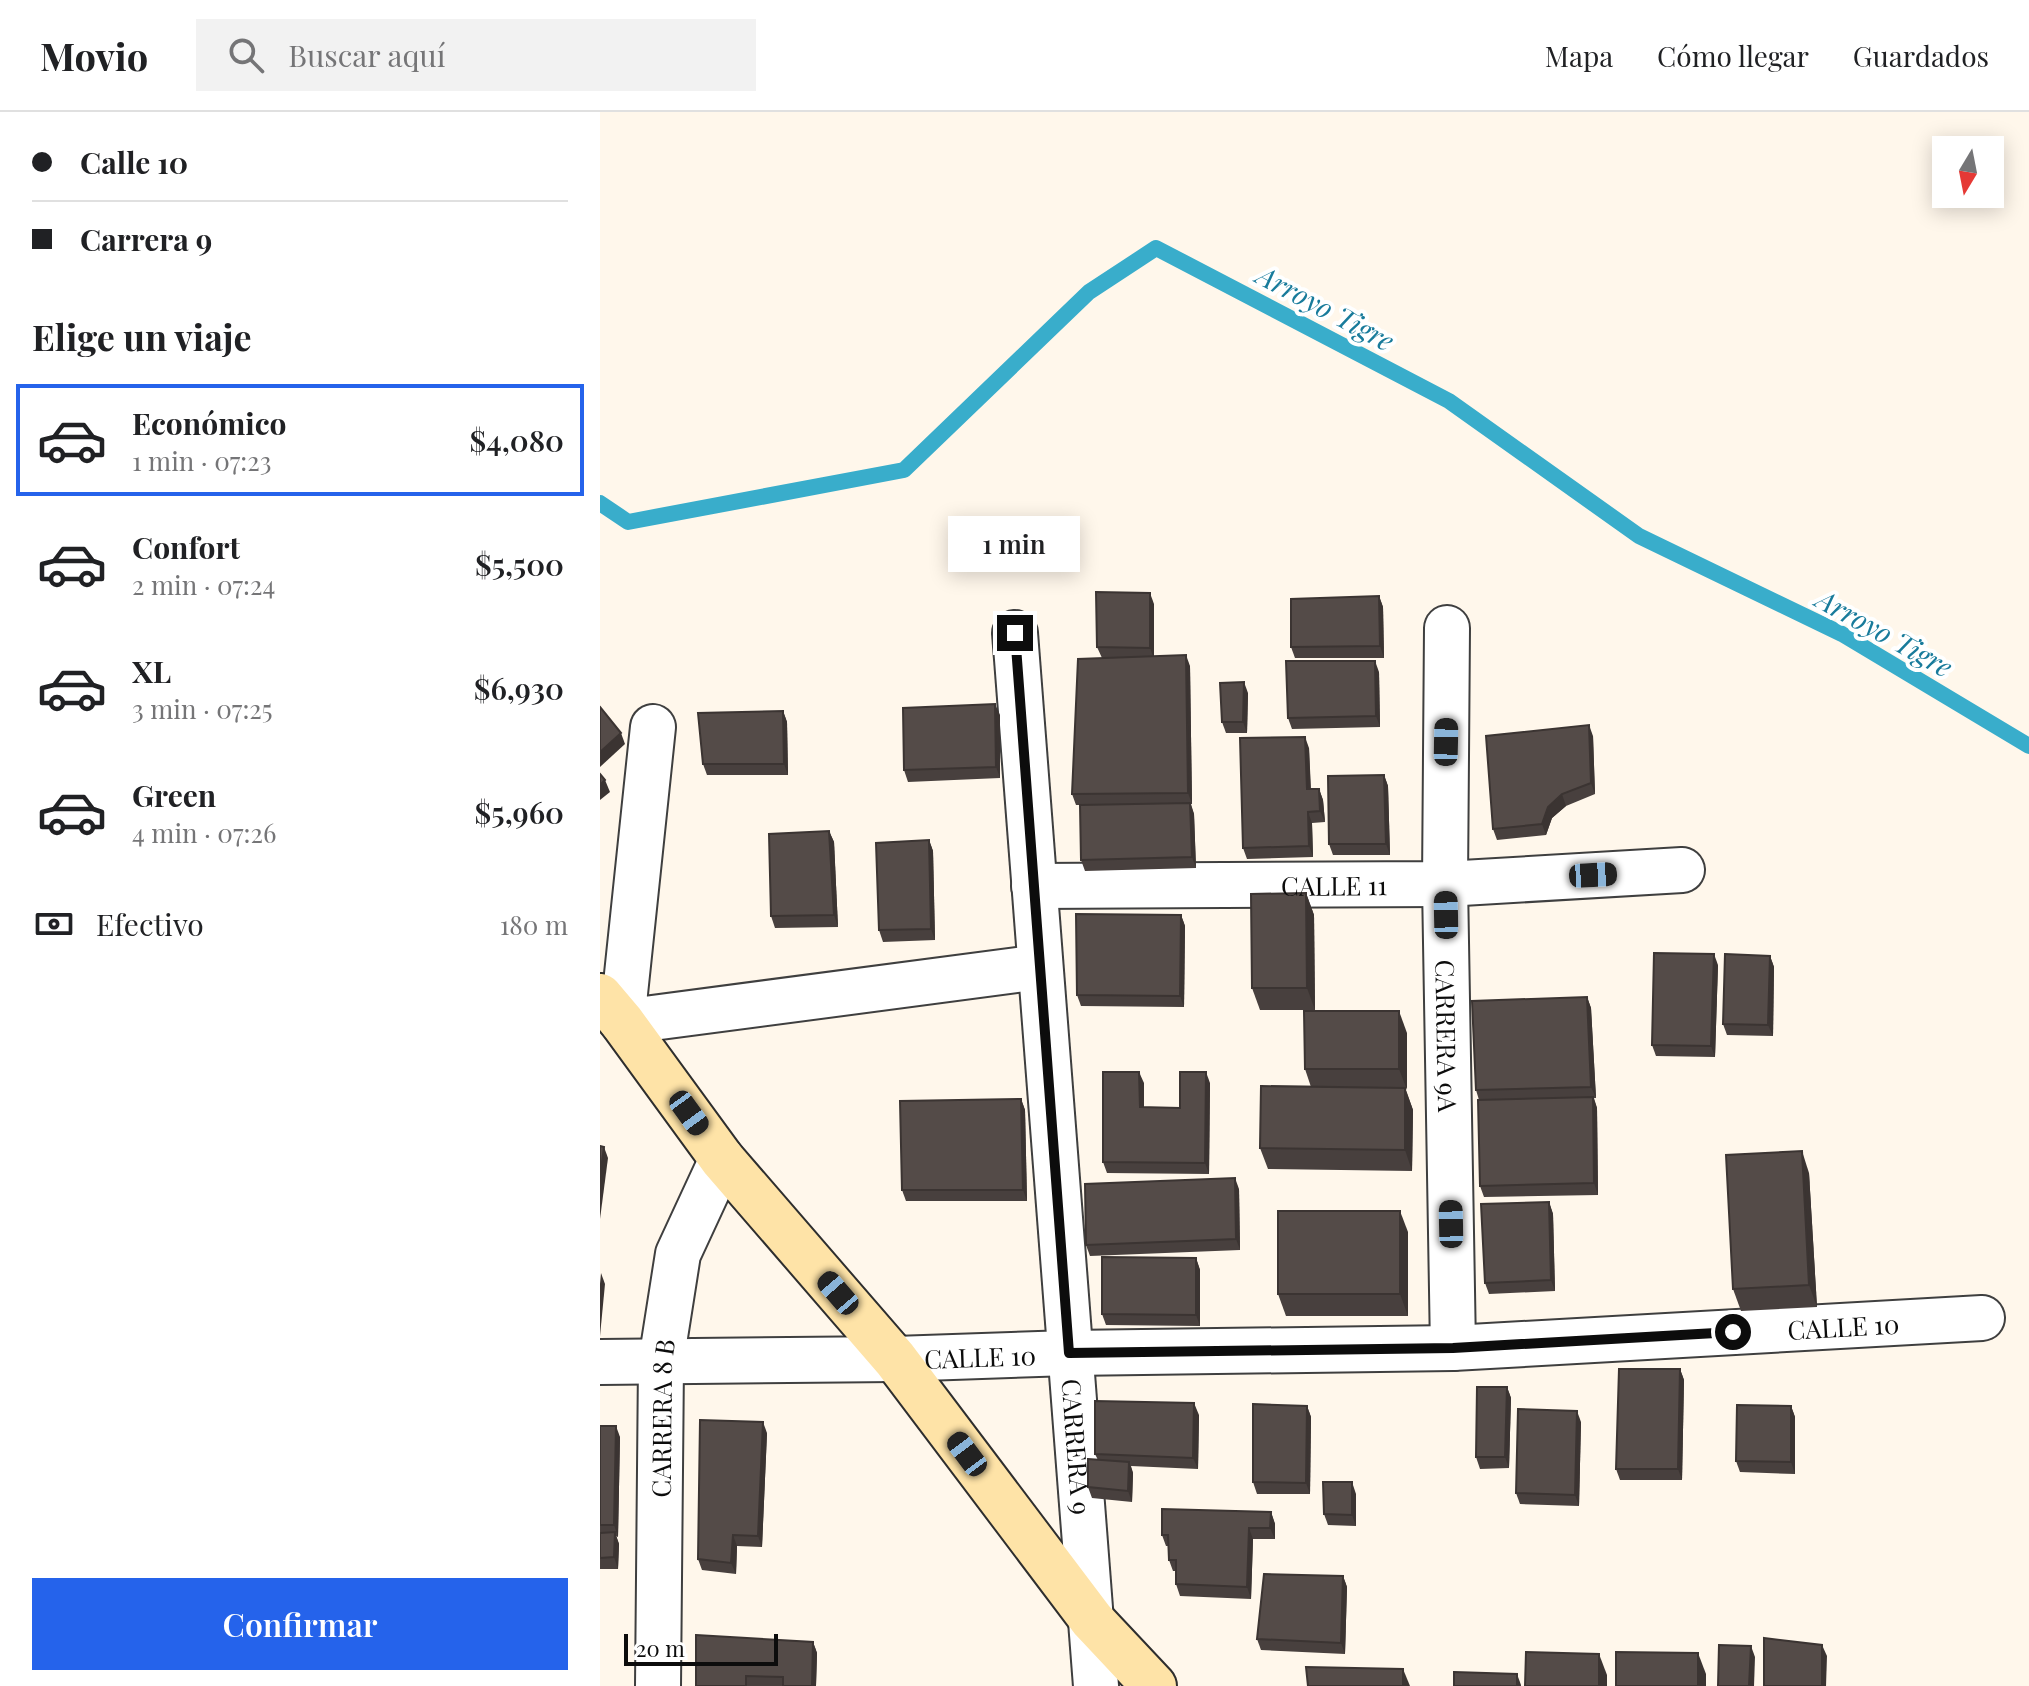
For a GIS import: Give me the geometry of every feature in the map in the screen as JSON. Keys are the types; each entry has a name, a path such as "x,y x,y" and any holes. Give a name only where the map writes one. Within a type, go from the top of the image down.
{"main road":[{"path":"611,1009 722,1159 895,1359 1092,1620 1154,1686"}],"street":[{"name":"CARRERA 9A","path":"1447,628 1445,884 1453,1348"},
{"name":"CARRERA 9","path":"1015,633 1096,1686"},
{"path":"653,727 611,1009 1040,967"},
{"name":"CALLE 11","path":"1034,886 1445,884 1682,870"},
{"name":"CARRERA 8 B","path":"658,1686 661,1362 678,1254 722,1159"},
{"name":"CALLE 10","path":"600,1362 1453,1348 1982,1318"}],"building":[{"path":"1096,592 1150,593 1150,648 1097,647"},
{"path":"1379,596 1380,646 1291,647 1291,599"},
{"path":"1186,655 1188,793 1072,794 1078,659"},
{"path":"1286,661 1375,661 1376,716 1288,718"},
{"path":"1244,682 1243,722 1222,722 1220,683"},
{"path":"995,704 996,767 904,770 903,708"},
{"path":"600,707 621,733 600,752"},
{"path":"783,711 784,764 703,764 698,713"},
{"path":"1589,725 1591,783 1562,794 1548,807 1542,824 1493,829 1486,736"},
{"path":"1305,737 1307,789 1319,789 1320,811 1308,812 1309,846 1243,848 1240,738"},
{"path":"1384,775 1386,844 1329,844 1328,776"},
{"path":"1190,803 1192,857 1081,860 1080,805"},
{"path":"829,831 834,915 771,916 769,834"},
{"path":"929,840 931,929 879,930 876,843"},
{"path":"1306,893 1307,988 1252,988 1251,894"},
{"path":"1076,914 1181,915 1180,996 1077,995"},
{"path":"1654,953 1714,954 1711,1046 1652,1045"},
{"path":"1725,954 1770,956 1768,1025 1723,1024"},
{"path":"1587,997 1591,1087 1476,1090 1472,1001"},
{"path":"1304,1011 1399,1011 1399,1069 1305,1069"},
{"path":"1103,1072 1139,1072 1140,1107 1180,1108 1180,1072 1206,1072 1205,1163 1103,1162"},
{"path":"1261,1086 1405,1088 1405,1150 1260,1148"},
{"path":"1593,1097 1594,1183 1480,1186 1478,1100"},
{"path":"1021,1099 1023,1190 902,1190 900,1101"},
{"path":"600,1146 604,1147 600,1177"},
{"path":"1802,1151 1809,1285 1733,1289 1726,1155"},
{"path":"1235,1178 1236,1239 1086,1245 1085,1184"},
{"path":"1549,1202 1551,1280 1485,1283 1481,1204"},
{"path":"1278,1211 1400,1211 1400,1294 1278,1294"},
{"path":"1102,1257 1196,1258 1196,1315 1102,1314"},
{"path":"1619,1369 1680,1369 1678,1469 1616,1469"},
{"path":"1477,1387 1507,1387 1505,1457 1476,1457"},
{"path":"1095,1401 1194,1403 1193,1458 1095,1454"},
{"path":"1253,1404 1307,1406 1306,1483 1253,1482"},
{"path":"1737,1405 1791,1406 1791,1462 1736,1461"},
{"path":"1518,1409 1577,1411 1575,1495 1516,1493"},
{"path":"700,1420 763,1422 758,1536 733,1535 731,1563 698,1559"},
{"path":"600,1426 616,1426 614,1525 600,1525"},
{"path":"1088,1459 1129,1462 1128,1491 1088,1487"},
{"path":"1323,1482 1352,1482 1352,1515 1324,1514"},
{"path":"1162,1509 1271,1512 1270,1528 1249,1528 1247,1587 1176,1584 1176,1560 1169,1560 1168,1535 1162,1535"},
{"path":"615,1532 614,1557 600,1558 600,1533"},
{"path":"1264,1574 1343,1576 1341,1643 1257,1639"},
{"path":"696,1635 813,1642 812,1686 783,1686 783,1677 746,1676 746,1686 696,1686"},
{"path":"1764,1638 1822,1645 1822,1686 1764,1686"},
{"path":"1719,1645 1751,1646 1749,1686 1718,1686"},
{"path":"1526,1652 1599,1654 1599,1686 1525,1686"},
{"path":"1616,1652 1698,1653 1698,1686 1616,1686"},
{"path":"1306,1667 1403,1669 1403,1686 1308,1686"},
{"path":"1454,1672 1517,1674 1517,1686 1454,1686"}],"waterway":[{"name":"Arroyo Tigre","path":"600,503 628,522 904,470 1089,292 1156,248 1449,401 1639,536 1842,634 2029,746"}],"route":[{"path":"1015,633 1069,1353 1453,1348 1733,1332"}]}
